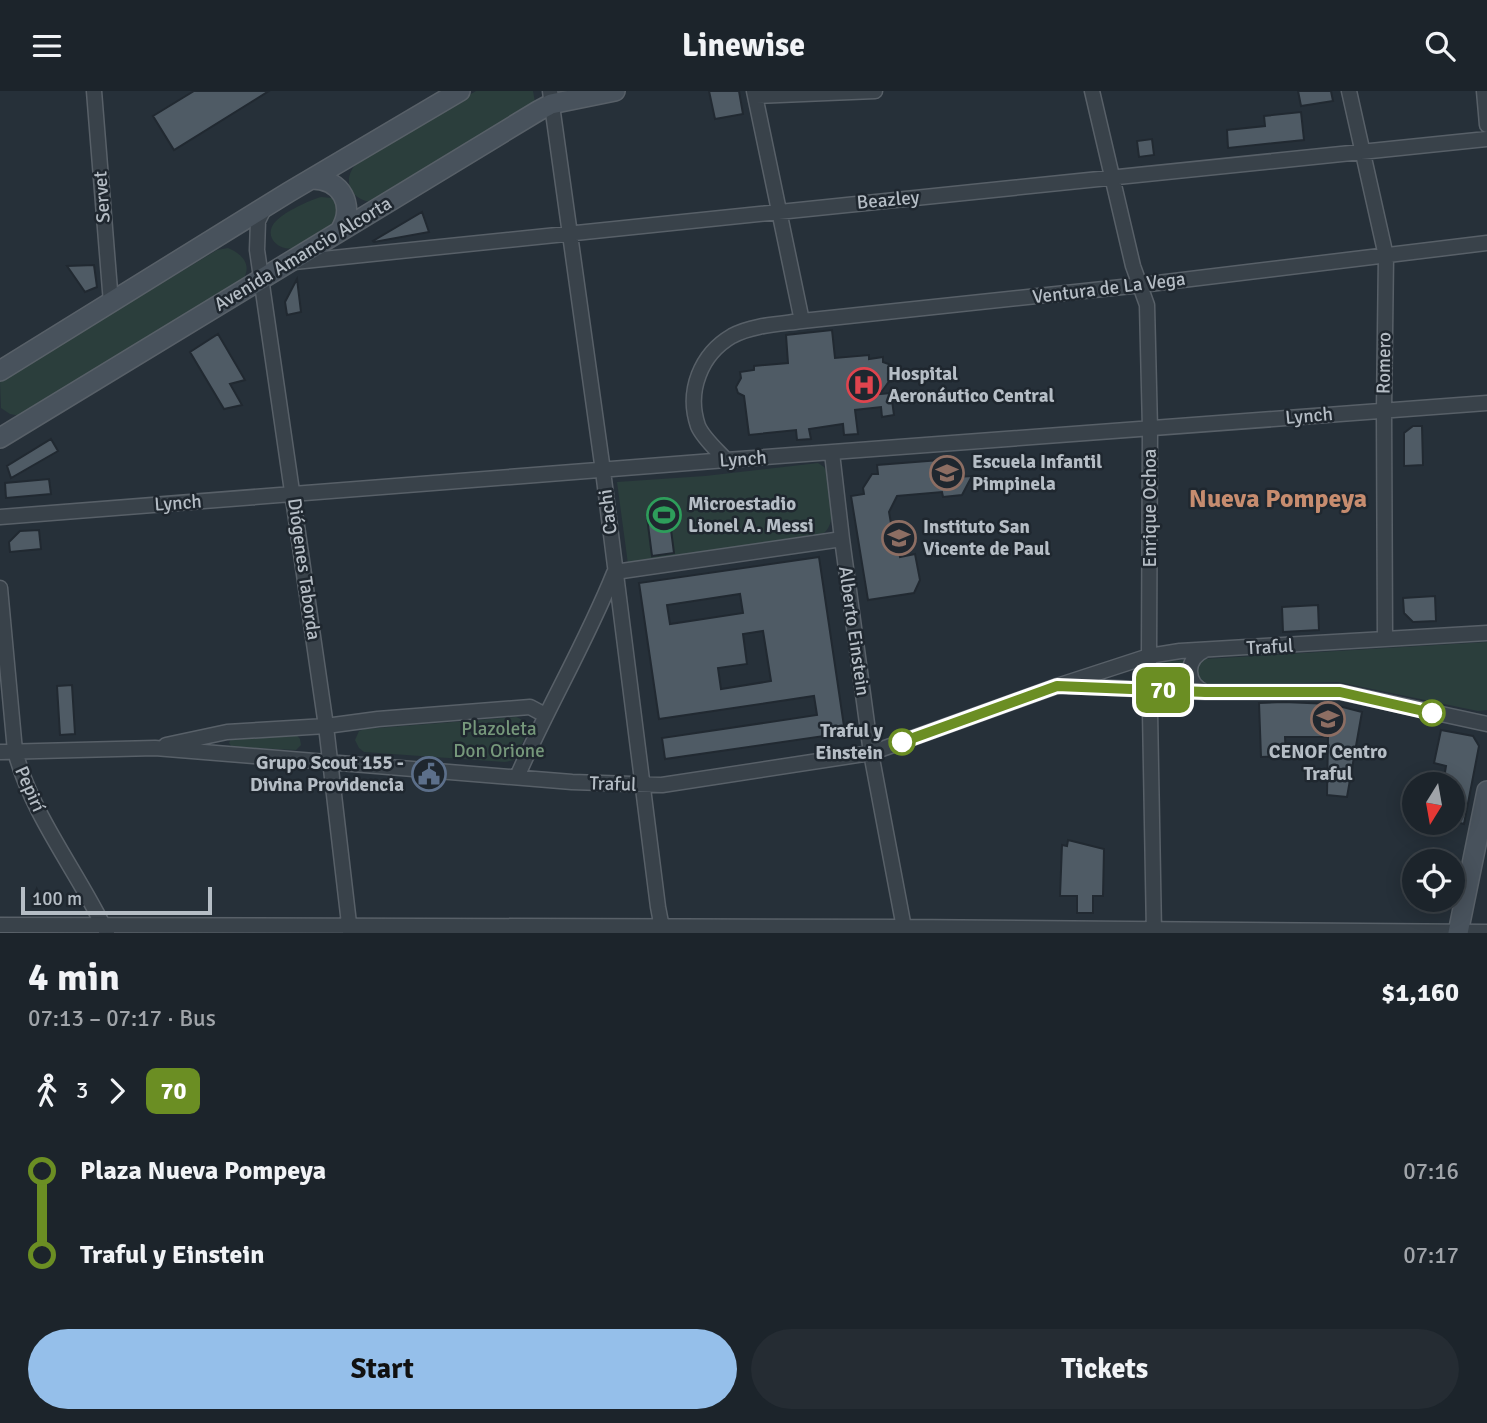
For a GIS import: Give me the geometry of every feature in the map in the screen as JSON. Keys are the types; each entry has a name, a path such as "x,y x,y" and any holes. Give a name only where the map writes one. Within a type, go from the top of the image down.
{"main road":[{"path":"0,371 265,207 460,91"},
{"name":"Avenida Amancio Alcorta","path":"0,438 340,231 550,98 615,91"},
{"path":"312,179 330,182 344,195 348,213 340,231"},
{"path":"1458,932 1487,791"}],"street":[{"name":"Servet","path":"94,91 111,303"},
{"path":"802,321 755,94 875,91"},
{"name":"Enrique Ochoa","path":"1092,91 1133,266 1147,305 1154,931"},
{"name":"Romero","path":"1349,91 1386,255 1385,639"},
{"path":"1484,91 1487,125"},
{"name":"Cachi","path":"550,98 603,471 663,930"},
{"name":"Beazley","path":"289,262 1487,139"},
{"name":"Diógenes Taborda","path":"265,207 258,221 256,239 326,726 350,930"},
{"name":"Ventura de La Vega","path":"726,460 699,428 695,386 701,367 712,351 732,336 752,329 802,321 1141,285 1487,243"},
{"name":"Lynch","path":"0,517 1487,403"},
{"name":"Alberto Einstein","path":"832,453 871,753 904,930"},
{"path":"517,777 615,572 842,539"},
{"name":"Pepirí","path":"0,588 7,751 105,930"},
{"name":"Traful","path":"7,751 155,748 517,777 662,785 871,753 1149,656 1180,651 1487,633"},
{"path":"1205,650 1193,659 1190,669 1193,683 1205,692"},
{"name":"Traful","path":"1057,686 1205,692 1340,692 1487,724"},
{"name":"Traful","path":"155,748 227,731 326,726 530,707 545,715"},
{"path":"0,925 105,930 1487,932"}],"green space":[{"path":"476,91 533,91 535,102 532,108 370,202 356,196 349,186 349,180 350,173 359,161"},
{"path":"321,197 332,198 339,206 334,225 294,248 278,245 271,237 272,226 276,221 297,207"},
{"path":"228,248 245,261 247,270 242,281 20,416 1,408 0,382 5,378 217,250"},
{"path":"818,463 826,471 832,512 824,533 628,564 617,482 705,476"},
{"path":"1487,642 1487,710 1478,711 1338,682 1206,686 1197,681 1196,674 1197,666 1204,659"},
{"path":"1186,660 1188,685 1162,683 1158,667 1165,661"},
{"name":"Plazoleta Don Orione","path":"516,717 525,725 525,736 514,760 505,762 364,752 355,740 359,731 365,729"},
{"path":"296,734 301,745 296,750 232,747 229,743 231,739"}],"building":[{"path":"194,91 269,91 174,150 153,116"},
{"path":"709,91 739,91 743,114 715,119"},
{"path":"1298,91 1331,91 1333,101 1301,106"},
{"path":"1301,112 1304,140 1228,148 1227,130 1265,126 1264,116"},
{"path":"1152,139 1154,155 1139,157 1137,141"},
{"path":"422,212 429,232 373,241"},
{"path":"94,265 97,287 85,292 67,266"},
{"path":"297,279 301,312 287,315 285,302"},
{"path":"832,330 835,358 869,355 869,359 883,357 883,362 894,366 895,373 880,394 891,393 894,415 882,417 881,407 855,410 858,434 844,435 843,424 809,429 811,439 797,440 796,430 749,435 744,396 738,393 736,387 741,378 740,372 754,370 754,366 788,363 786,335"},
{"path":"218,334 245,380 230,384 242,405 224,409 190,352"},
{"path":"1413,426 1422,426 1423,465 1404,466 1404,433"},
{"path":"51,439 58,451 11,478 7,466"},
{"path":"953,459 957,477 972,476 962,495 943,497 942,492 897,496 889,512 896,552 899,551 900,557 915,554 920,580 914,593 868,600 851,496 864,494 863,488 872,474 878,474 877,465"},
{"path":"49,479 51,494 6,498 5,483"},
{"path":"669,514 674,553 652,556 647,517"},
{"path":"39,530 41,549 10,552 9,542 20,531"},
{"path":"819,557 845,733 665,759 662,738 817,715 814,696 659,719 639,583","holes":["740,594 743,613 670,624 667,605","763,631 771,681 721,689 718,668 747,664 743,634"]},
{"path":"1435,596 1436,621 1413,622 1404,613 1403,598"},
{"path":"1318,605 1319,630 1283,632 1282,607"},
{"path":"72,685 75,734 60,735 57,686"},
{"path":"1259,703 1331,704 1362,712 1347,797 1327,795 1328,737 1285,737 1286,756 1261,757"},
{"path":"1441,730 1473,736 1479,746 1465,819 1465,772 1445,772 1446,766 1434,763"},
{"path":"1068,840 1104,849 1103,896 1093,896 1093,913 1077,913 1077,896 1060,896 1062,845 1067,846"}],"bus line":[{"name":"70","path":"902,742 1057,686 1205,692 1340,692 1432,713"}],"place":[{"name":"Hospital Aeronáutico Central","path":"864,385"},
{"name":"Escuela Infantil Pimpinela","path":"947,473"},
{"name":"Microestadio Lionel A. Messi","path":"664,515"},
{"name":"Instituto San Vicente de Paul","path":"899,538"},
{"name":"CENOF Centro Traful","path":"1328,719"},
{"name":"Traful y Einstein","path":"902,742"},
{"name":"Grupo Scout 155 - Divina Providencia","path":"429,774"}],"district":[{"name":"Nueva Pompeya","path":"1278,499"}]}
